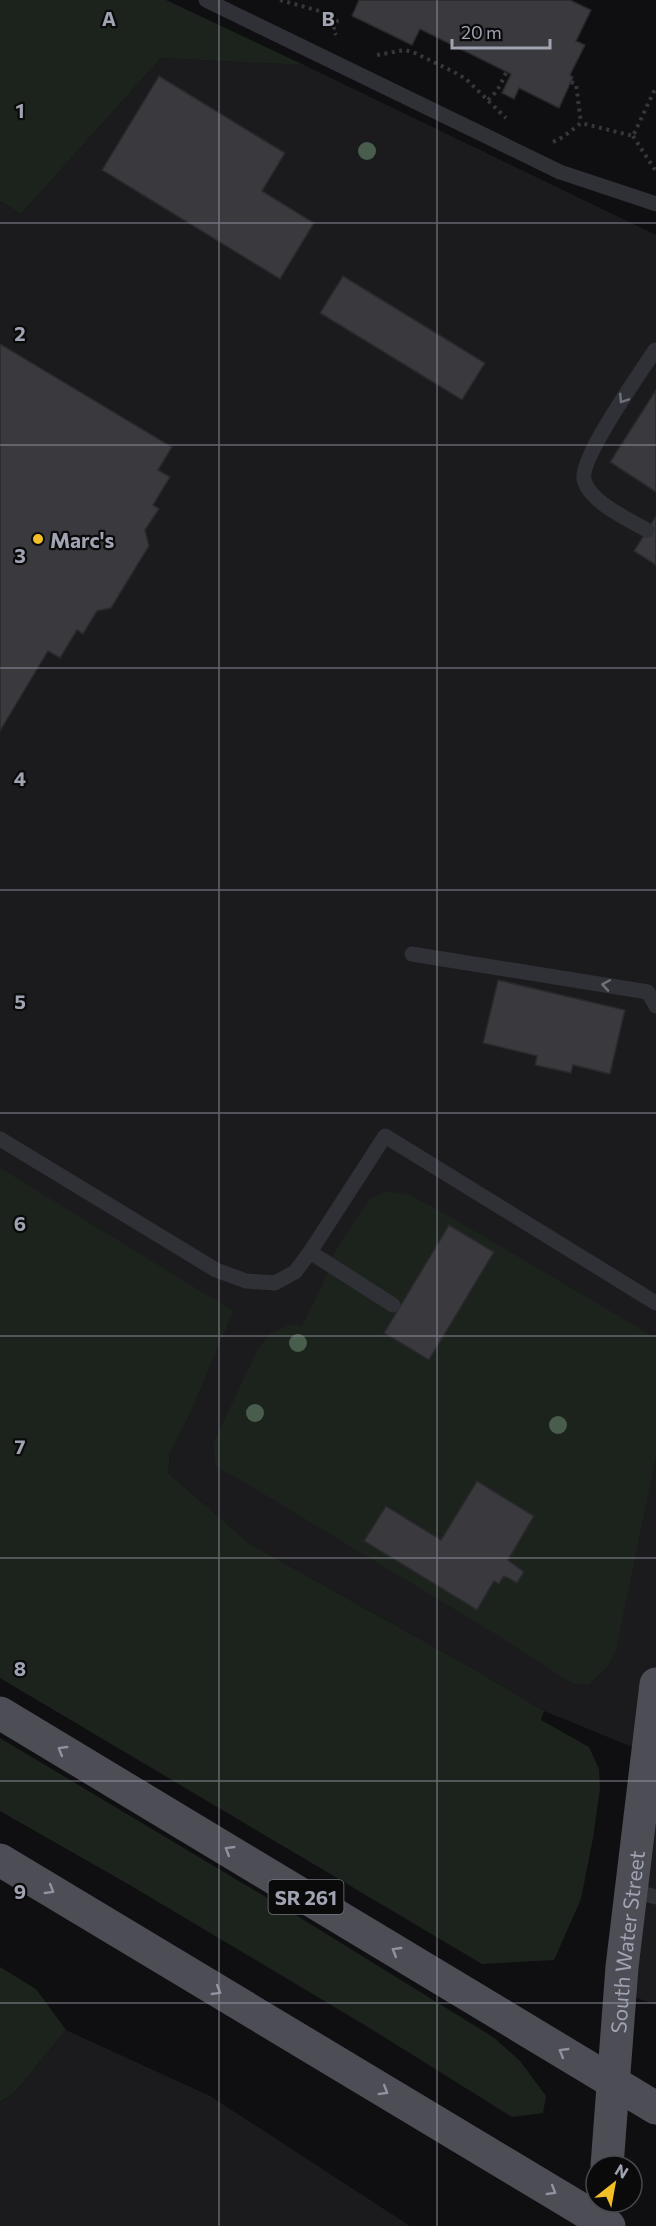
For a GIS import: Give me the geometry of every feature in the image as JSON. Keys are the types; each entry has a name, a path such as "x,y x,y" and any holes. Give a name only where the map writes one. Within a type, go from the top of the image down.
{"main road":[{"name":"South Water Street","path":"608,2154 622,1967 644,1893 656,1692"},
{"name":"SR 261","path":"0,1713 656,2108"},
{"path":"0,1860 605,2219"}],"lane":[{"path":"206,0 560,172 656,204"},
{"path":"647,530 608,508 592,493 584,478 586,462 598,439 655,350"},
{"path":"412,954 648,992 656,1006"},
{"path":"0,1139 216,1270 246,1281 275,1283 295,1272 386,1136 656,1303"},
{"path":"310,1252 393,1305"}],"path":[{"path":"280,0 323,12 337,21 333,30 334,34 344,39"},
{"path":"375,55 405,50 415,53 466,79 509,120"},
{"path":"488,100 497,91 507,71"},
{"path":"571,82 576,84 581,123"},
{"path":"633,136 656,87"},
{"path":"581,123 633,136 655,170"},
{"path":"544,138 553,142 581,123"}],"shaded area":[{"path":"0,0 166,0 304,65 161,58 21,214 0,201"},
{"path":"161,58 304,65 656,235 656,2005 620,1992 647,1753 544,1711 250,1544 168,1473 170,1453 189,1416 232,1311 0,1169 0,201 21,214"},
{"path":"0,1168 233,1311 189,1416 170,1453 168,1473 250,1544 544,1711 541,1720 589,1747 599,1769 600,1788 593,1838 581,1899 554,1960 482,1964 0,1678"},
{"path":"387,1191 409,1195 442,1212 656,1338 656,1456 615,1654 607,1667 589,1684 573,1684 502,1638 216,1467 213,1444 258,1349 271,1333 290,1325 302,1326 323,1284 332,1257 347,1233 370,1199"},
{"path":"0,1738 299,1917 493,2037 520,2061 546,2096 543,2113 512,2117 368,2027 128,1884 0,1811"},
{"path":"0,1967 36,1989 66,2030 15,2092 0,2102"},
{"path":"66,2030 210,2096 410,2226 0,2226 0,2102 15,2092"}],"building":[{"path":"359,0 570,0 591,10 576,41 585,45 570,75 573,77 559,108 519,88 514,99 502,93 511,74 420,29 412,45 352,16"},
{"path":"159,76 285,153 262,191 314,223 280,279 102,170"},
{"path":"343,276 485,363 462,400 320,313"},
{"path":"0,344 172,447 158,470 170,477 153,505 159,509 145,530 149,546 111,608 97,611 83,634 77,630 60,658 48,651 0,731"},
{"path":"656,390 656,492 610,462"},
{"path":"656,516 656,565 634,551"},
{"path":"498,980 625,1010 610,1074 573,1065 571,1073 535,1065 537,1056 483,1043"},
{"path":"449,1225 494,1252 429,1360 384,1333"},
{"path":"477,1481 534,1516 508,1560 524,1572 517,1583 504,1576 499,1584 494,1581 477,1610 364,1541 386,1506 441,1540"}],"place":[{"name":"Marc's","path":"38,539"}]}
